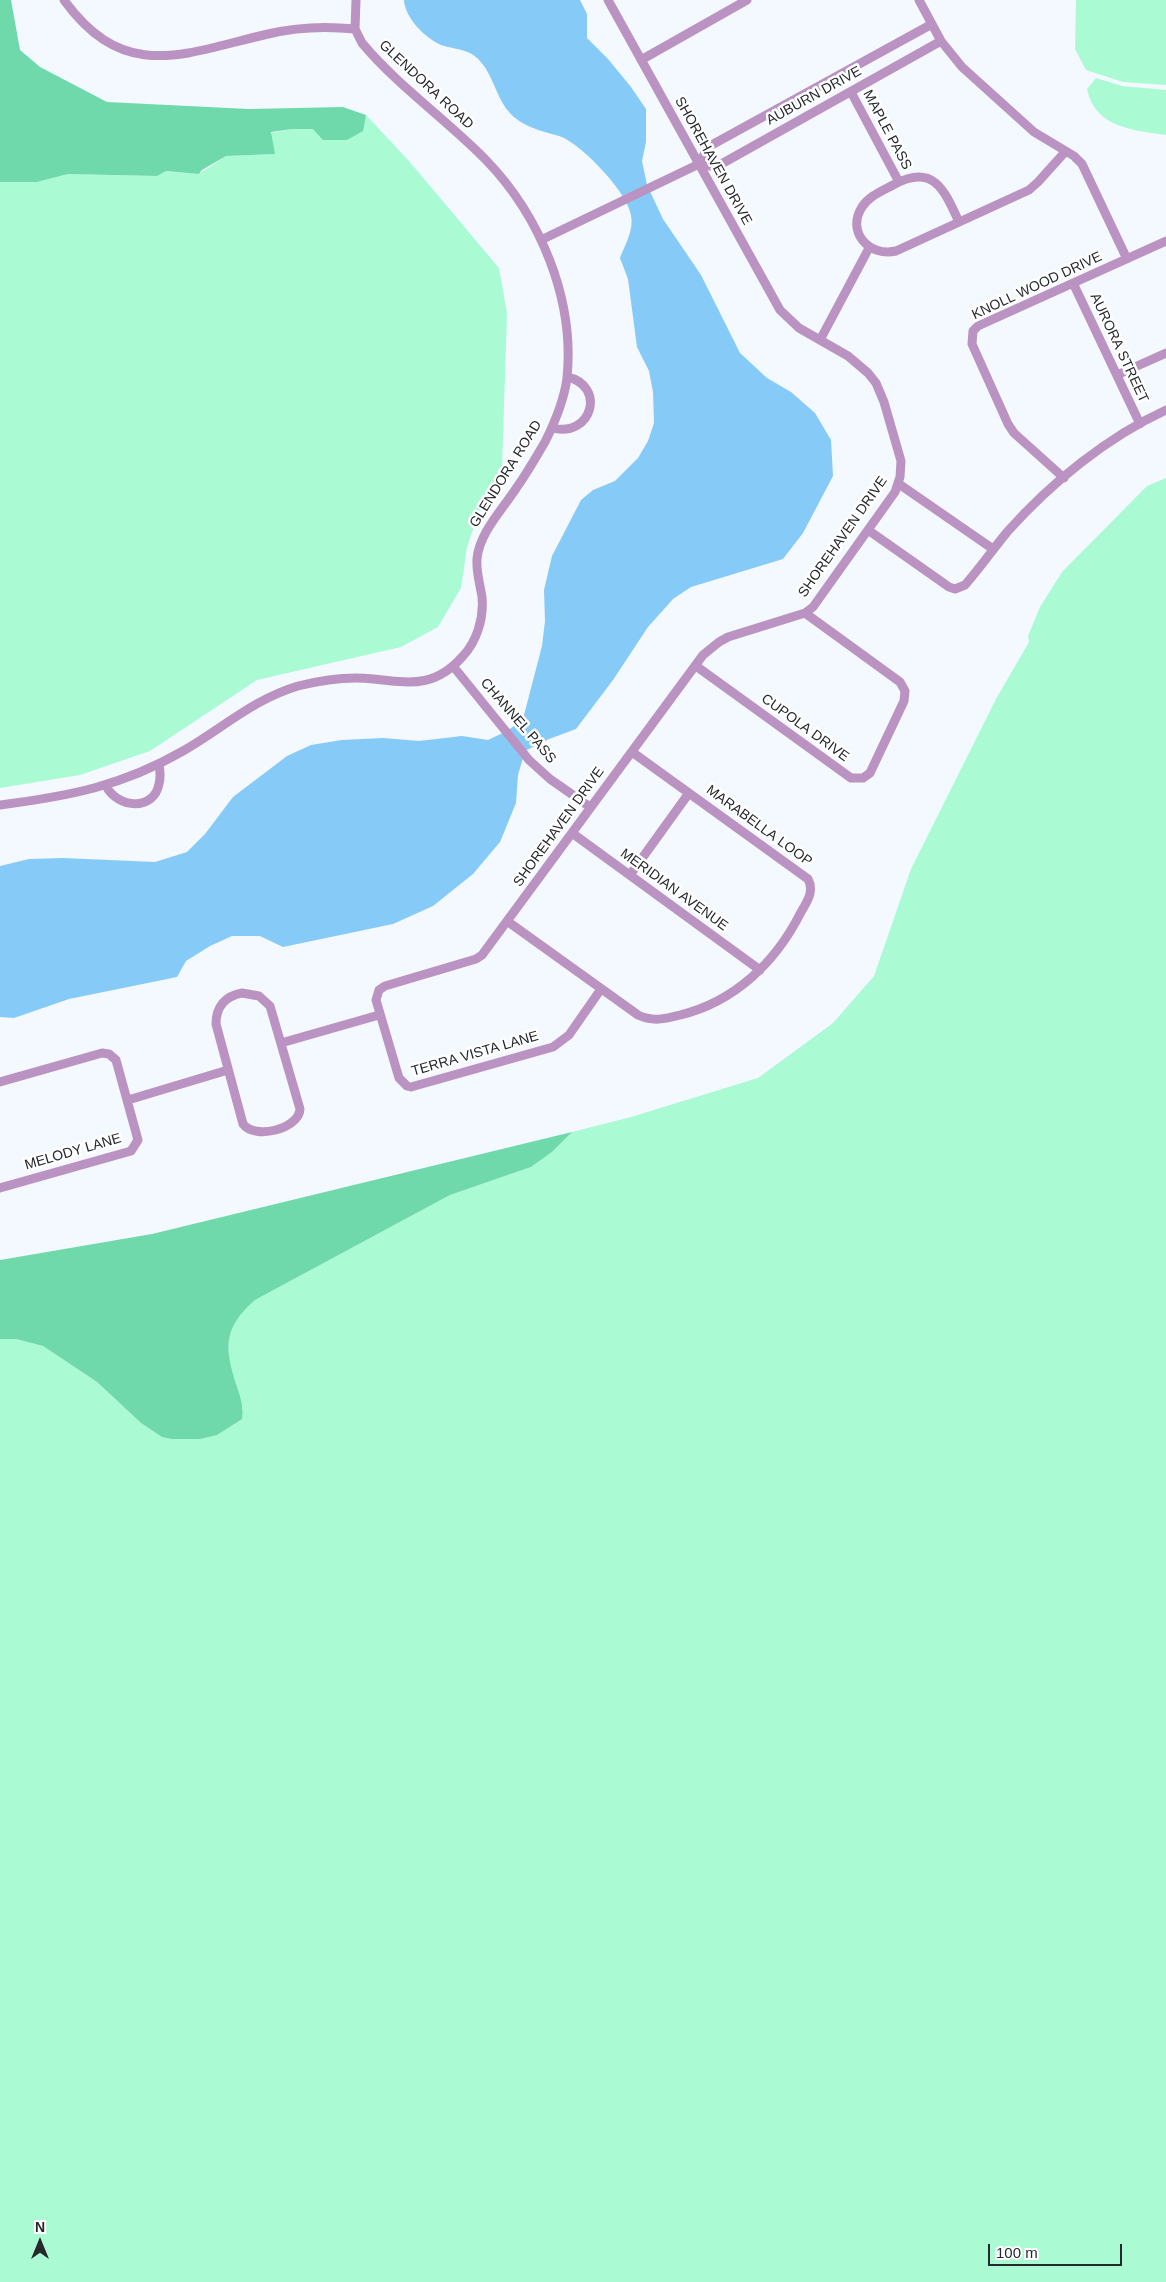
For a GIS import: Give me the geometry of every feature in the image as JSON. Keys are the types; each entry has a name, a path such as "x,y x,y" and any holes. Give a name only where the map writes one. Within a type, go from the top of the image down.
{"street":[{"path":"64,0 89,29 106,41 126,50 158,56 191,54 295,29 321,27 356,29 356,0"},
{"name":"SHOREHAVEN DRIVE","path":"379,1015 376,1000 381,988 476,959 482,955 590,807 711,648 728,637 805,613 819,600 899,484 901,461 879,389 859,363 799,328 780,310 608,0"},
{"path":"641,60 735,3 747,0"},
{"path":"919,0 941,41 962,67 1016,116 1047,141 1074,156 1084,168 1127,258"},
{"name":"AUBURN DRIVE","path":"541,240 699,164 708,147 932,24"},
{"name":"GLENDORA ROAD","path":"0,805 48,798 106,786 159,764 184,750 250,706 290,689 311,683 345,679 373,679 398,683 422,682 434,678 453,666 471,645 480,622 482,597 477,572 477,559 482,540 522,480 552,428 560,407 567,378 567,354 562,306 550,260 520,202 488,162 364,46 356,29"},
{"name":"AUBURN DRIVE","path":"699,164 716,167 941,41"},
{"name":"MAPLE PASS","path":"851,92 899,182"},
{"path":"959,222 947,194 936,182 916,176 906,178 869,199 860,211 859,231 869,248 880,252 896,251 1029,190 1065,152"},
{"name":"KNOLL WOOD DRIVE","path":"1064,478 1020,438 1008,424 971,340 973,331 978,326 1166,241"},
{"path":"820,340 869,248"},
{"name":"AURORA STREET","path":"1073,283 1140,424"},
{"path":"1117,375 1166,352"},
{"path":"552,428 561,430 574,429 584,421 590,408 590,400 586,388 574,379 567,378"},
{"path":"868,530 949,587 955,589 965,585 993,549 1033,506 1064,478 1102,448 1166,410"},
{"path":"899,484 993,549"},
{"name":"CUPOLA DRIVE","path":"696,666 851,778 863,778 870,773 904,701 905,691 900,682 805,613"},
{"name":"CHANNEL PASS","path":"453,666 529,760 550,779 590,807"},
{"name":"MARABELLA LOOP","path":"507,920 601,989 646,1019 664,1019 692,1012 740,988 760,970 795,923 811,894 811,883 804,875 632,752"},
{"path":"106,786 114,798 120,802 127,804 141,802 152,796 159,784 159,764"},
{"path":"630,875 689,793"},
{"name":"MERIDIAN AVENUE","path":"572,832 760,970"},
{"name":"TERRA VISTA LANE","path":"379,1015 399,1078 407,1086 416,1087 552,1047 569,1035 601,989"},
{"path":"249,993 259,996 267,1002 272,1011 299,1106 299,1115 292,1124 261,1133 249,1130 242,1120 228,1070 216,1020 222,1004 231,996 249,993"},
{"path":"281,1043 379,1015"},
{"path":"0,1082 106,1053 113,1056 116,1060 128,1100 228,1070"},
{"name":"MELODY LANE","path":"0,1188 131,1151 138,1140 138,1134 128,1100"}],"green space":[{"path":"0,0 11,0 20,50 40,67 107,102 249,109 343,107 366,115 363,131 347,140 323,140 313,129 271,132 275,154 226,156 202,170 199,174 166,171 157,176 68,174 37,182 0,182"},
{"path":"1076,0 1166,0 1166,85 1123,82 1086,70 1075,49"},
{"path":"1096,78 1122,86 1166,90 1166,135 1129,129 1117,125 1098,112 1091,102 1087,89"},
{"path":"366,115 409,161 499,268 507,313 502,469 482,510 479,512 467,547 461,588 438,627 401,647 257,680 150,751 80,775 0,788 0,182 37,182 68,174 156,176 166,171 199,174 226,156 274,154 271,133 292,129 313,129 366,117"},
{"path":"1166,478 1166,2282 0,2282 0,1339 16,1339 43,1346 97,1382 141,1423 162,1437 243,1409 232,1374 228,1350 229,1338 232,1326 238,1315 255,1300 450,1195 531,1167 552,1152 572,1132 631,1117 758,1078 833,1023 874,976 911,869 996,699 1029,642 1028,636 1040,607 1062,572 1147,486"},
{"path":"572,1132 552,1152 531,1167 450,1195 255,1300 237,1319 229,1338 230,1359 241,1401 242,1419 217,1435 200,1439 162,1437 141,1423 97,1382 43,1346 16,1339 0,1339 0,1260 152,1234"}],"water":[{"path":"404,0 580,0 587,14 587,38 608,59 646,109 646,142 642,161 647,185 663,219 701,275 740,353 767,378 791,392 815,413 831,440 833,476 803,533 783,559 691,587 673,599 648,627 613,680 576,729 549,739 525,751 518,775 516,803 500,842 473,874 433,906 393,924 283,947 260,936 232,936 210,946 186,961 177,977 69,999 14,1018 0,1017 0,866 29,859 63,858 155,862 187,852 205,834 233,797 287,756 311,745 342,740 383,738 419,741 462,736 488,740 507,731 523,719 542,646 545,621 544,590 552,556 581,500 593,490 615,481 638,458 648,441 654,423 653,392 649,371 637,347 628,279 620,258 632,221 622,194 591,158 579,148 559,136 532,128 514,117 504,105 488,72 477,58 470,53 441,45 429,38 417,27 408,14"}]}
